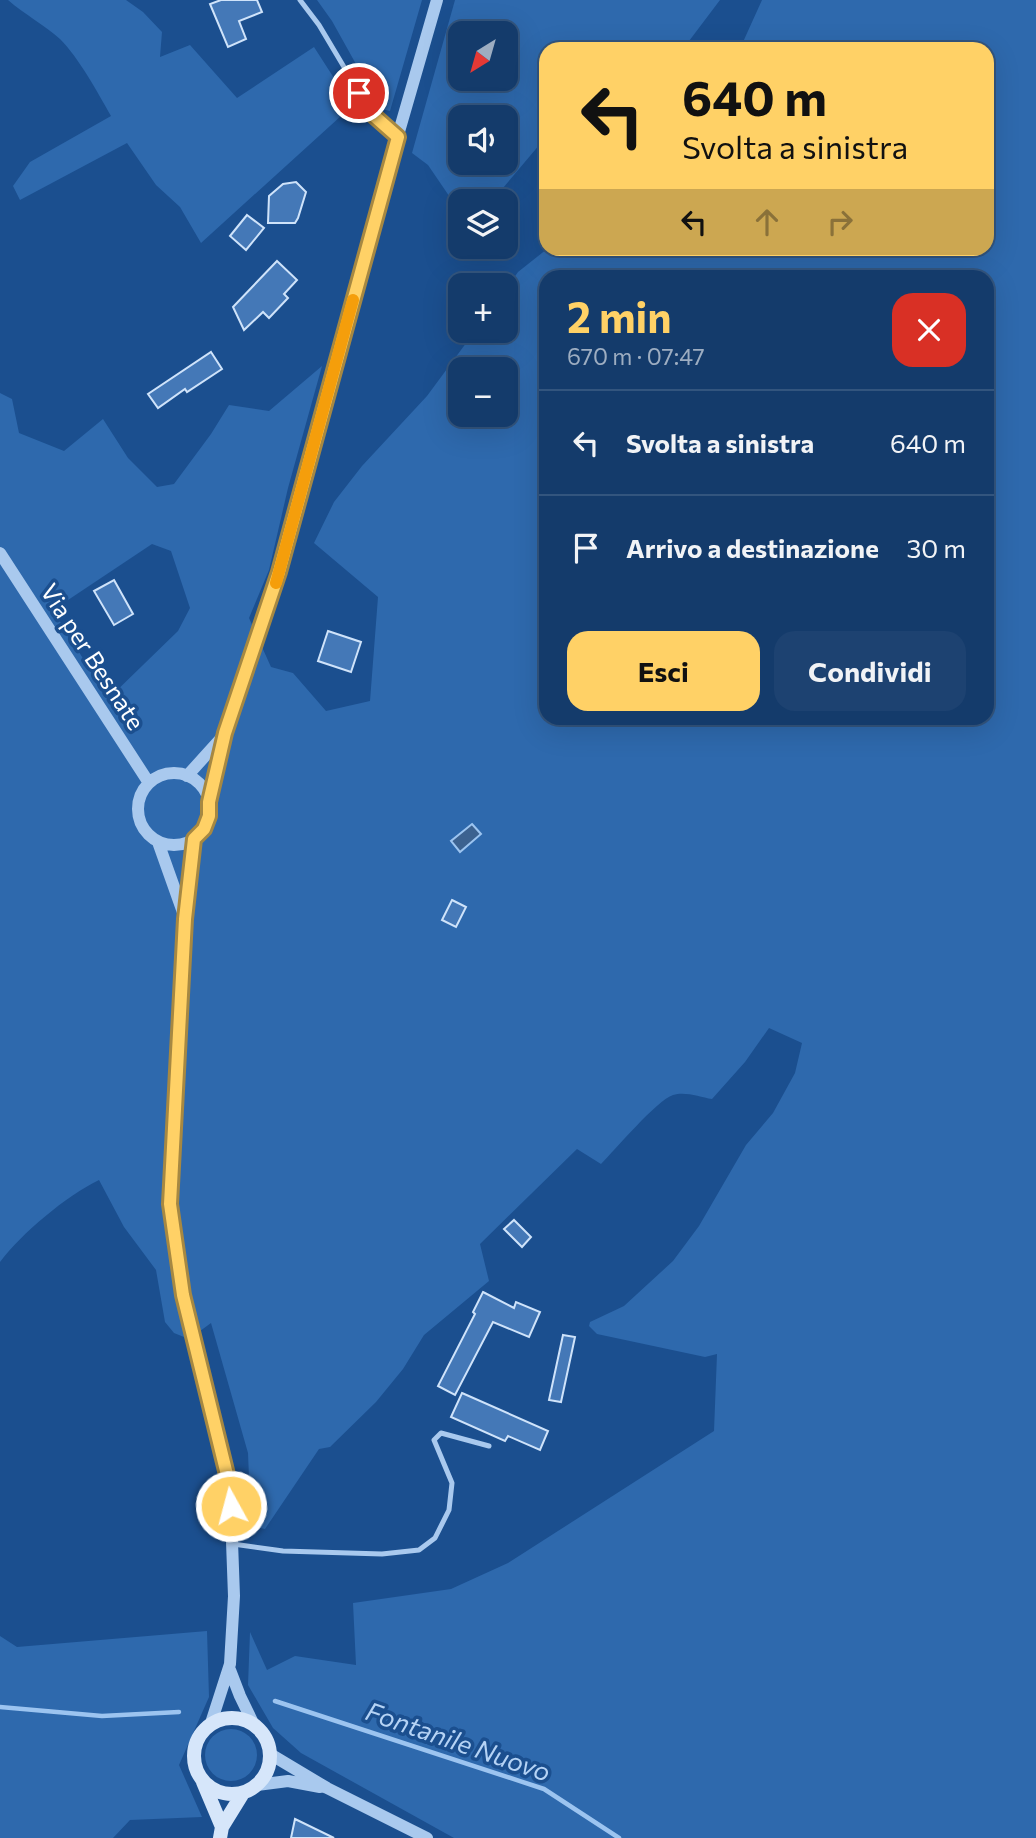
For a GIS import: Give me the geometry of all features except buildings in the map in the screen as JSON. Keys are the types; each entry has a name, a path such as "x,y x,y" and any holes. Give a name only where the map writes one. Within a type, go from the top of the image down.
{"main road":[{"path":"233,1717 254,1725 263,1733 270,1754 269,1766 264,1777 250,1789 221,1833 203,1781 197,1772 194,1750 203,1731 211,1724 233,1717"},
{"path":"203,1781 214,1790 229,1794 250,1789"}],"street":[{"path":"209,802 205,791 187,776 173,773 160,776 149,783 142,792 138,815 149,835 158,842 176,845 194,839 204,829 209,816 209,802 225,733 279,572 437,0"},
{"name":"Via per Besnate","path":"0,553 149,783"},
{"path":"187,776 225,733"},
{"path":"194,839 185,919 170,1204 183,1295 230,1487 234,1596 230,1670 211,1724"},
{"path":"158,842 185,919"},
{"path":"230,1670 254,1725"},
{"path":"270,1754 327,1788 427,1838"},
{"path":"250,1789 288,1781 327,1788"}],"lane":[{"path":"300,0 319,25 372,114 398,137"},
{"path":"232,1544 283,1550 382,1554 419,1550 435,1538 449,1510 452,1483 434,1440 441,1433 489,1446"}],"shaded area":[{"path":"8,0 126,0 143,12 162,32 160,57 190,45 237,98 314,47 352,106 201,243 180,207 156,185 127,143 20,200 13,186 30,162 111,116 88,76 67,47"},
{"path":"317,0 422,0 390,111 381,109 332,21"},
{"path":"455,0 720,0 688,42 539,42 539,145 518,170 518,105 448,105 448,175 514,175 502,189 448,189 448,194 428,165 412,153 448,25 448,91 518,91 518,21 449,21"},
{"path":"762,0 1036,0 1036,1838 454,1838 301,1753 273,1728 248,1685 250,1632 267,1670 295,1656 356,1665 353,1603 451,1589 508,1563 714,1431 717,1354 705,1357 597,1334 589,1326 590,1322 624,1306 673,1261 699,1226 746,1145 773,1113 795,1073 802,1043 769,1028 745,1062 712,1099 682,1094 666,1099 647,1115 601,1164 577,1149 480,1244 489,1281 424,1335 403,1369 376,1402 330,1447 319,1449 265,1529 251,1526 248,1453 211,1323 196,1334 184,1337 174,1333 165,1322 156,1270 124,1227 99,1180 45,1216 0,1262 0,393 12,399 19,433 64,451 103,419 128,458 157,487 174,484 229,405 269,411 322,366 288,488 269,570 249,618 271,667 293,673 326,711 370,701 378,597 314,543 334,502 362,466 427,396 448,368 448,427 518,427 518,357 456,357 466,343 518,343 517,273 539,255 994,256 994,42 743,42","holes":["152,544 171,551 190,608 178,631 108,699 53,610"]},
{"path":"472,824 481,834 460,852 451,841"},
{"path":"207,1631 209,1697 179,1765 202,1817 130,1820 113,1838 0,1838 0,1636 17,1647"},
{"path":"231,1729 250,1736 257,1755 250,1774 231,1781 212,1774 205,1755 212,1736"}],"waterway":[{"name":"Fontanile Nuovo","path":"275,1701 544,1789 619,1838"},
{"name":"Fontanile Nuovo","path":"0,1707 102,1716 179,1712"}],"slow traffic":[{"path":"276,583 353,300"}],"route":[{"path":"231,1506 230,1487 183,1295 170,1204 185,919 194,839 204,829 209,816 209,802 225,733 279,572 398,137 372,114 359,93"}]}
